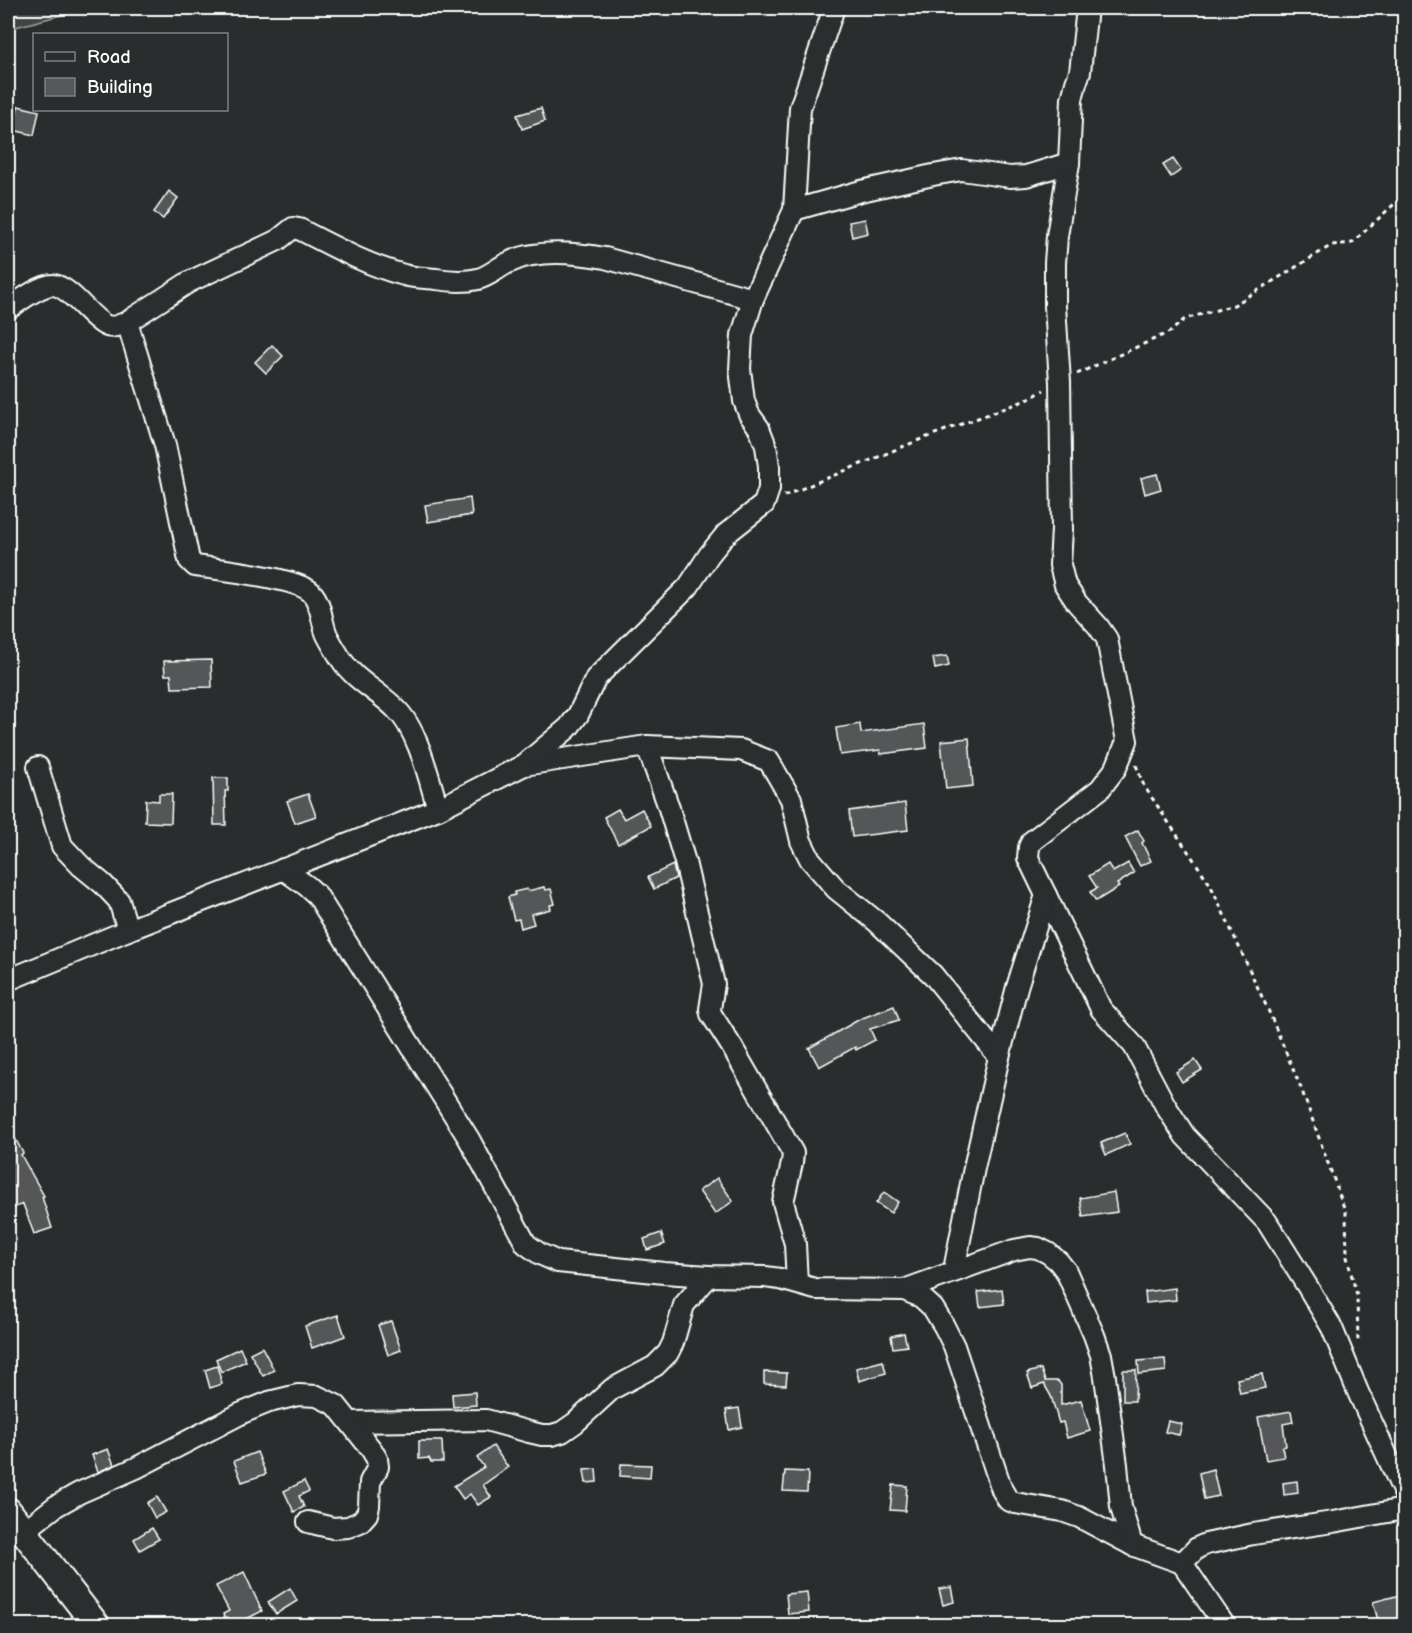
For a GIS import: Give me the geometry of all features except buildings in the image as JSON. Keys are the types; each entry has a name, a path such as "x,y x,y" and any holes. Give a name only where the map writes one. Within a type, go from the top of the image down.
{"main road":[{"path":"8,1511 97,1626"}],"street":[{"path":"8,980 128,930 438,808 524,765 568,728 578,715 596,678 688,587 726,534 764,504 769,489 769,466 766,446 744,401 740,369 742,335 753,298 794,210 800,108 834,8"},
{"path":"1087,8 1080,72 1072,99 1069,163 1055,263 1055,306 1060,382 1062,529 1060,565 1065,585 1107,639 1127,741 1116,768 1100,789 1032,841 1028,858 1101,1009 1134,1046 1175,1123 1267,1222 1310,1289 1332,1328 1404,1493"},
{"path":"794,210 861,191 942,173 962,170 1010,177 1026,176 1069,163"},
{"path":"8,309 40,289 53,285 65,290 105,326 117,327 189,282 278,240 293,228 374,266 406,276 448,280 477,279 519,258 547,254 584,254 753,298"},
{"path":"127,322 165,445 189,560 195,566 246,573 300,586 311,593 318,604 326,634 342,662 407,721 420,752 438,808"},
{"path":"524,765 646,746 741,750 769,761 791,799 801,841 810,860 836,889 877,922 933,975 999,1057"},
{"path":"646,746 668,805 685,862 714,984 711,1014 793,1153 783,1202 795,1244 797,1283"},
{"path":"38,767 62,846 81,866 104,884 119,902 128,930"},
{"path":"283,869 317,895 469,1139 526,1244 540,1254 558,1262 709,1276 765,1277 815,1289 904,1290 1014,1250 1030,1247 1048,1253 1066,1271 1101,1355 1117,1465 1120,1508 1132,1545"},
{"path":"954,1270 999,1057 1017,987 1046,895"},
{"path":"350,1422 486,1420 542,1435 562,1432 612,1389 661,1362 673,1343 684,1305 709,1276"},
{"path":"904,1290 921,1297 933,1308 954,1346 1002,1490 1008,1500 1062,1511 1132,1545 1182,1563 1225,1626"},
{"path":"24,1531 56,1506 80,1493 136,1468 242,1413 269,1402 298,1395 317,1396 336,1405 371,1449 377,1459 378,1467 370,1482 367,1514 360,1522 348,1527 333,1528 308,1522"},
{"path":"1182,1563 1197,1548 1206,1544 1404,1509"}],"path":[{"path":"764,504 919,440 1029,399 1060,382 1170,332 1185,319 1234,305 1332,245 1352,243 1404,195"},
{"path":"1127,741 1144,786 1210,884 1301,1088 1346,1213 1347,1257 1357,1296 1358,1349"}],"shaded area":[{"path":"8,8 88,8 8,29"}]}
